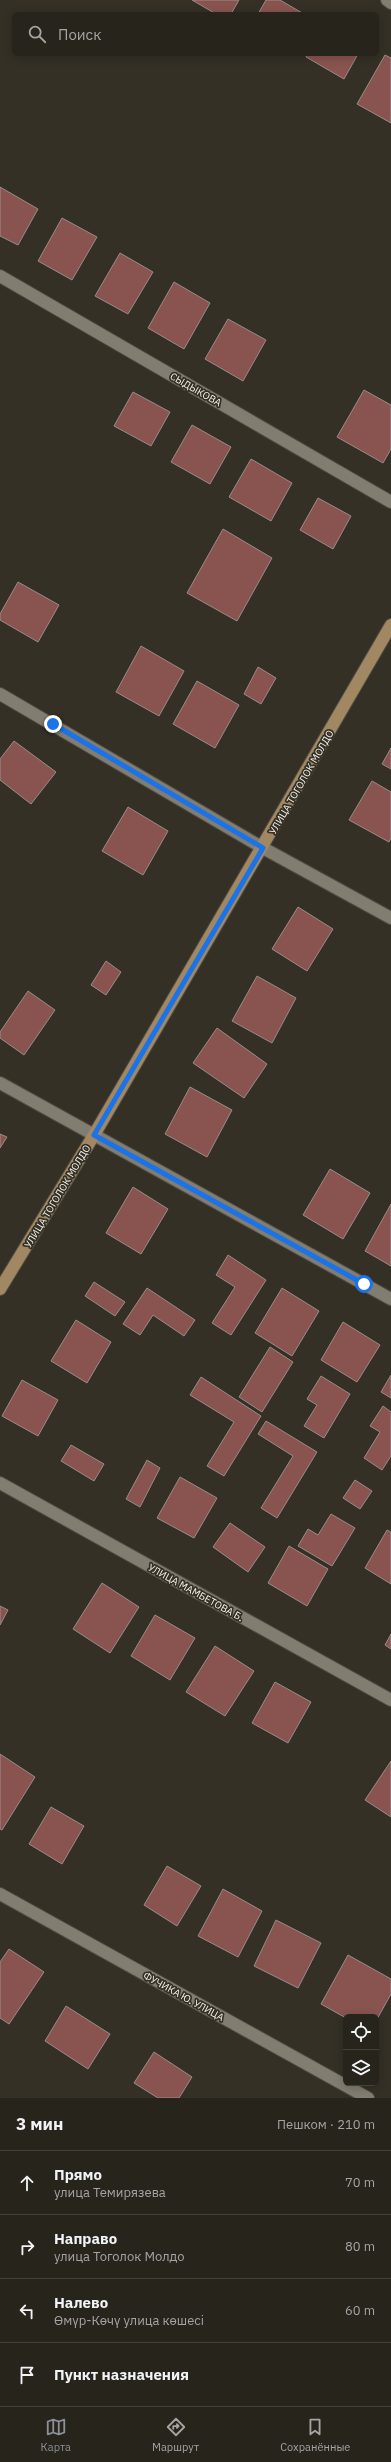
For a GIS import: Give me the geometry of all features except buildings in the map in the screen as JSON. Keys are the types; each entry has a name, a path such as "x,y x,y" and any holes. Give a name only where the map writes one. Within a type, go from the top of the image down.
{"street":[{"path":"387,0 391,2"},
{"name":"СЫДЫКОВА","path":"0,276 391,502"},
{"name":"УЛИЦА ТОГОЛОК МОЛДО","path":"0,1289 94,1135 263,848 391,625"},
{"path":"0,694 263,848 391,918"},
{"path":"0,1083 391,1299"},
{"name":"УЛИЦА МАМБЕТОВА Б.","path":"0,1483 391,1700"},
{"name":"ФУЧИКА Ю. УЛИЦА","path":"0,1894 368,2098"}],"route":[{"path":"53,724 263,848 94,1135 364,1284"}]}
